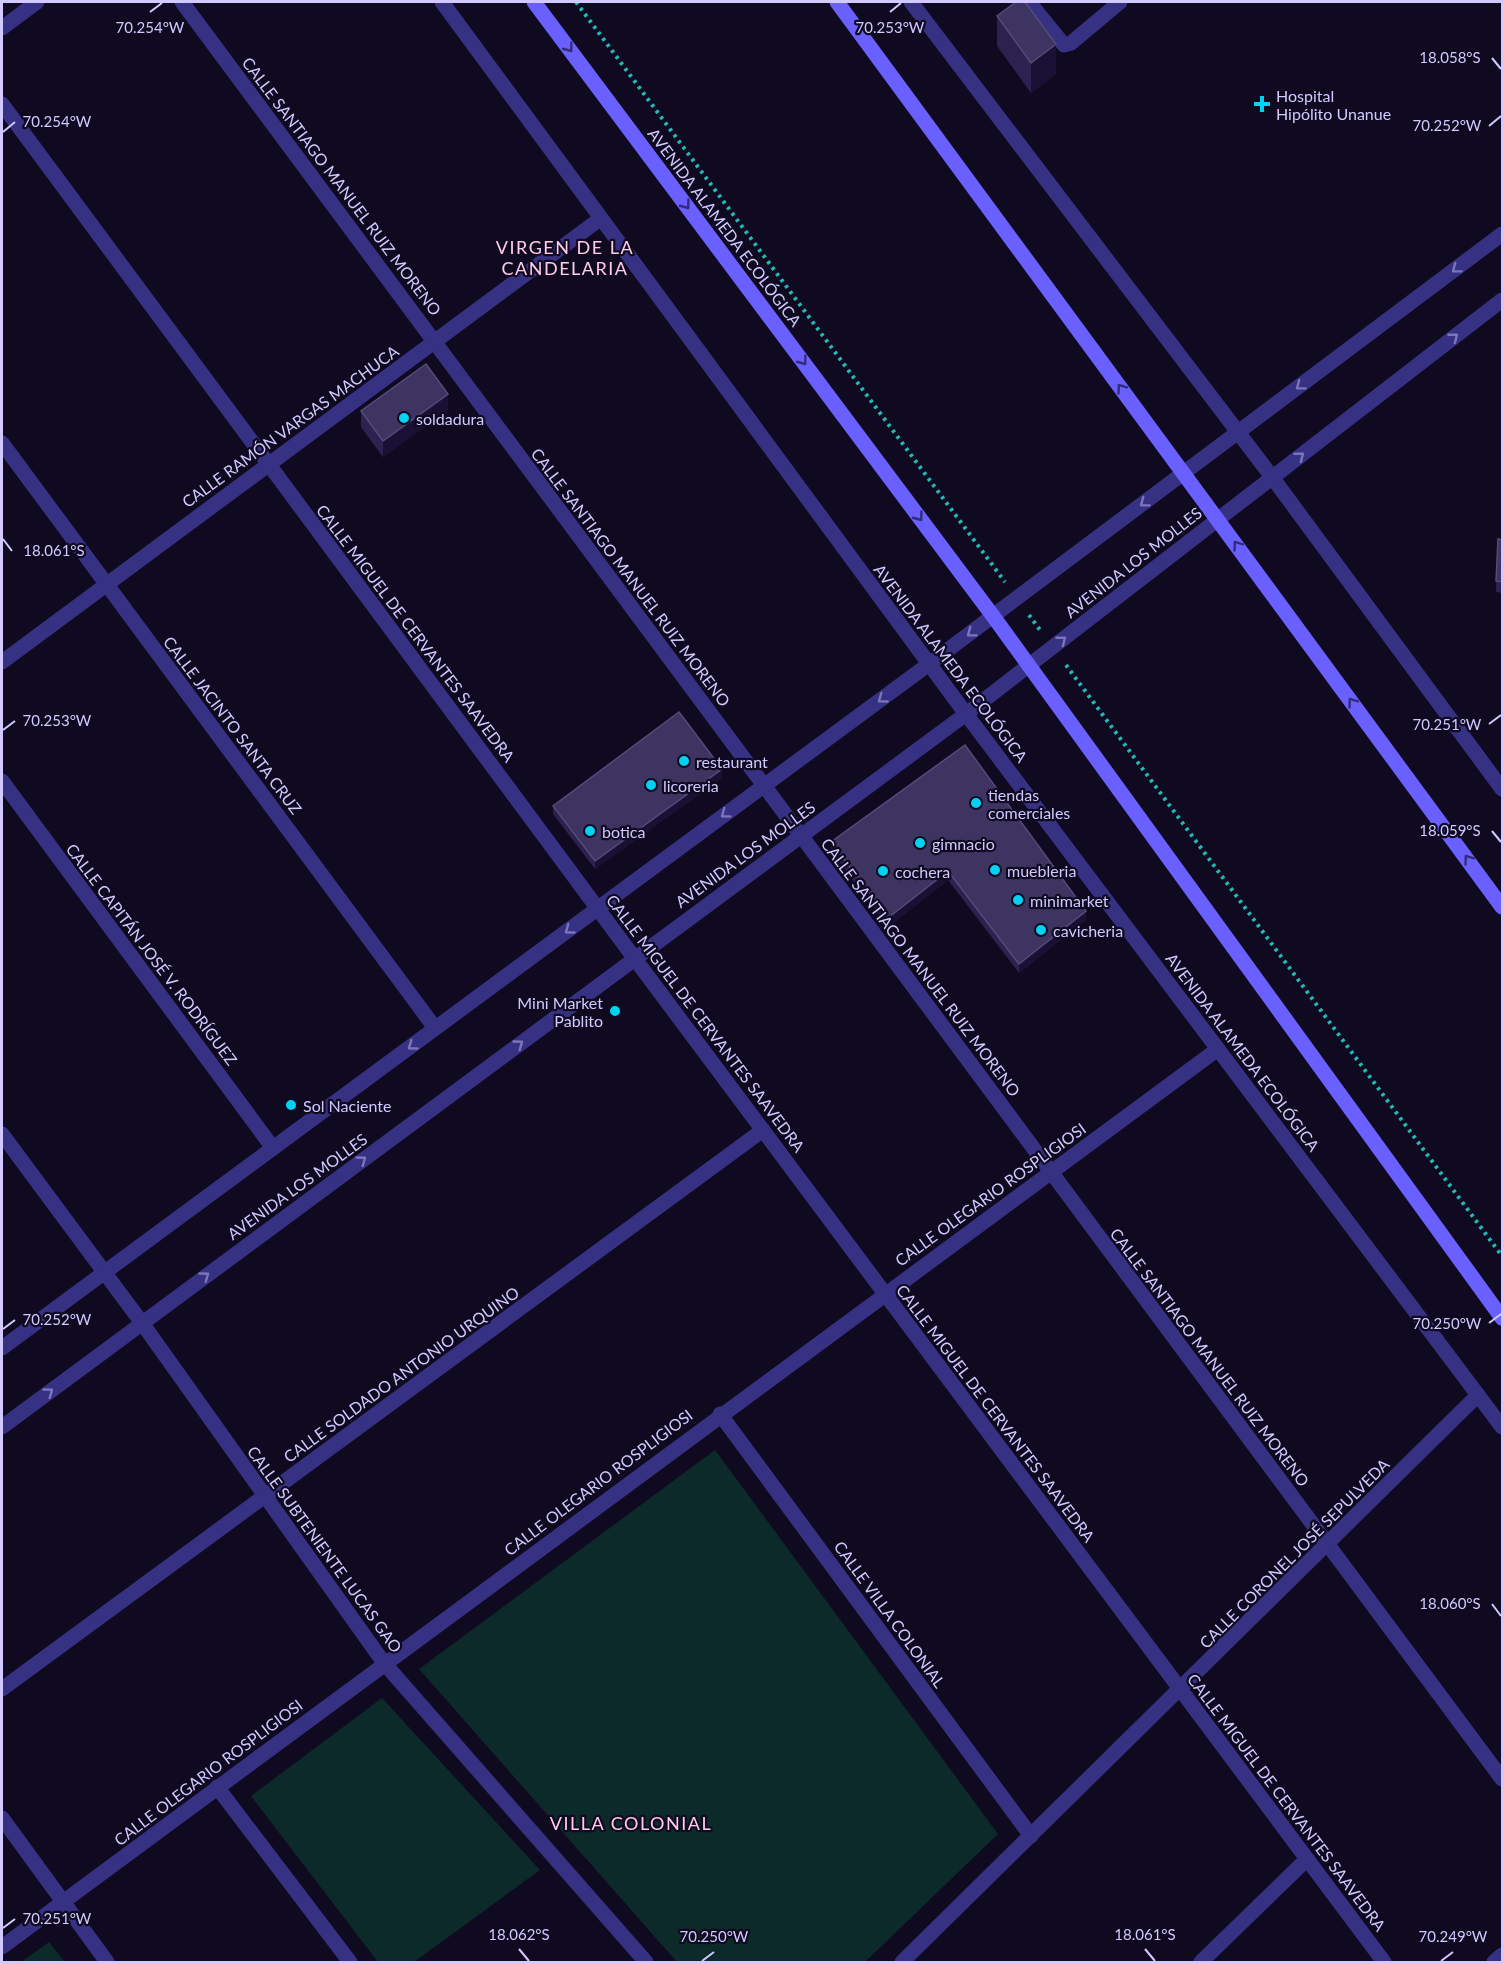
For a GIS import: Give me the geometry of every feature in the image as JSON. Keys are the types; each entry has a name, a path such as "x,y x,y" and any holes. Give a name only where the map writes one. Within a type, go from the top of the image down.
{"main road":[{"name":"AVENIDA ALAMEDA ECOLÓGICA","path":"534,2 993,616 1503,1318"},
{"path":"837,2 1503,907"}],"street":[{"path":"2,28 37,2"},
{"name":"CALLE SANTIAGO MANUEL RUIZ MORENO","path":"182,2 1503,1779"},
{"name":"AVENIDA ALAMEDA ECOLÓGICA","path":"442,2 966,714 1503,1427"},
{"path":"911,2 1272,477 1503,789"},
{"path":"1029,2 1064,45 1071,43 1120,2"},
{"name":"CALLE MIGUEL DE CERVANTES SAAVEDRA","path":"2,104 634,958 1384,1962"},
{"name":"CALLE RAMÓN VARGAS MACHUCA","path":"2,662 600,219"},
{"path":"2,1348 930,664 1503,234"},
{"name":"AVENIDA LOS MOLLES","path":"2,1427 966,714 1503,300"},
{"name":"CALLE JACINTO SANTA CRUZ","path":"2,443 435,1028"},
{"name":"CALLE CAPITÁN JOSÉ V. RODRÍGUEZ","path":"2,781 273,1148"},
{"name":"CALLE OLEGARIO ROSPLIGIOSI","path":"2,1947 720,1414 1218,1049"},
{"name":"CALLE SOLDADO ANTONIO URQUINO","path":"2,1689 763,1130"},
{"name":"CALLE SUBTENIENTE LUCAS GAO","path":"2,1134 142,1323 384,1663 646,1962"},
{"name":"CALLE CORONEL JOSÉ SEPULVEDA","path":"902,1962 1181,1690 1478,1395"},
{"name":"CALLE VILLA COLONIAL","path":"720,1414 1030,1836"},
{"path":"217,1787 350,1962"},
{"path":"2,1818 107,1962"},
{"path":"1201,1962 1307,1859"},
{"path":"1494,1962 1503,1955"}],"green space":[{"path":"715,1450 998,1834 865,1962 677,1962 419,1669"},
{"path":"382,1698 540,1870 414,1962 378,1962 251,1796"},
{"path":"49,1942 65,1962 21,1962"}],"building":[{"path":"1016,2 1025,2 1056,44 1031,63 997,16"},
{"path":"426,364 448,394 383,441 361,411"},
{"path":"1498,539 1503,540 1503,582 1496,581"},
{"path":"679,712 722,769 595,861 553,806"},
{"path":"965,745 1086,911 1019,964 948,871 888,918 831,842"}],"place":[{"name":"Hospital Hipólito Unanue","path":"1262,104"},
{"name":"soldadura","path":"404,418"},
{"name":"restaurant","path":"684,761"},
{"name":"licoreria","path":"651,785"},
{"name":"tiendas comerciales","path":"976,803"},
{"name":"botica","path":"590,831"},
{"name":"gimnacio","path":"920,843"},
{"name":"muebleria","path":"995,870"},
{"name":"cochera","path":"883,871"},
{"name":"minimarket","path":"1018,900"},
{"name":"cavicheria","path":"1041,930"},
{"name":"Mini Market Pablito","path":"615,1011"},
{"name":"Sol Naciente","path":"291,1105"}],"district":[{"name":"VIRGEN DE LA CANDELARIA","path":"565,257"},
{"name":"VILLA COLONIAL","path":"631,1823"}]}
